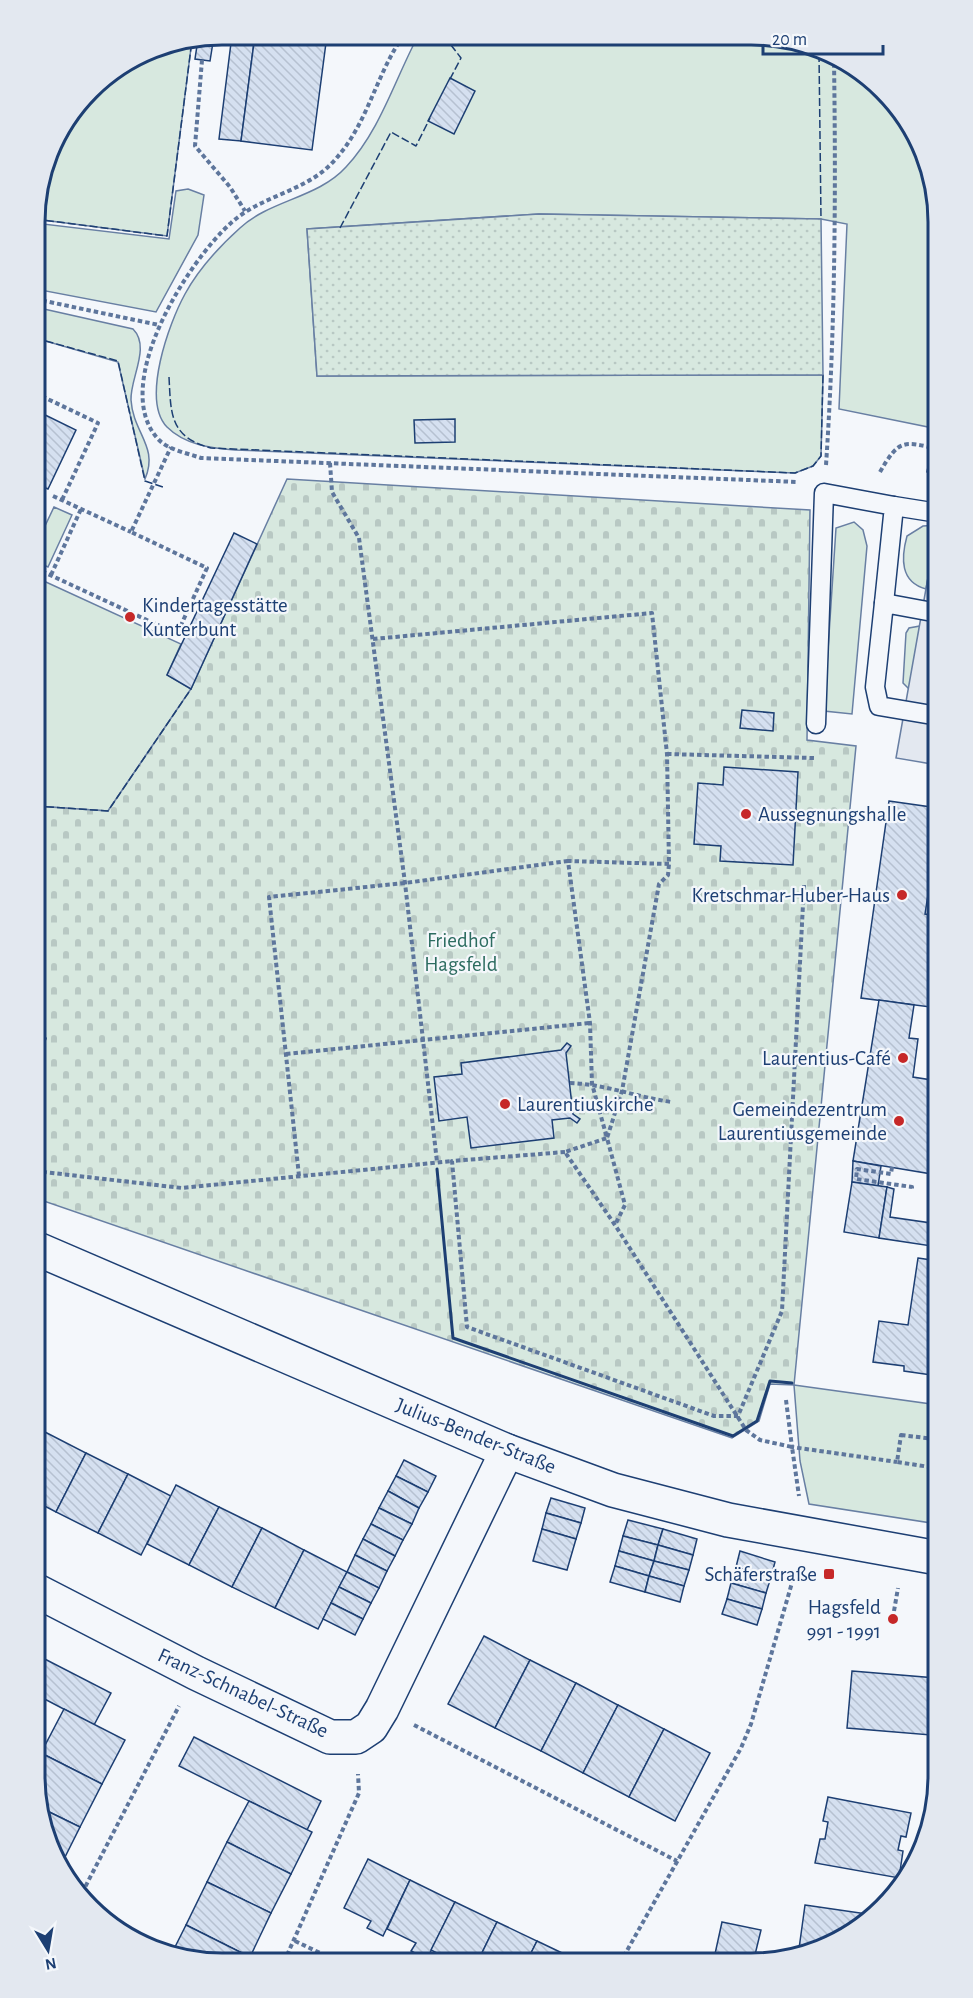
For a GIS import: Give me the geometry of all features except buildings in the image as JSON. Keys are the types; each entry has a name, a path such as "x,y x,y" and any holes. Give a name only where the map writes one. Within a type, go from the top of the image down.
{"street":[{"name":"Julius-Bender-Straße","path":"45,1252 507,1451 613,1490 728,1520 928,1556"},
{"name":"Franz-Schnabel-Straße","path":"45,1596 196,1673 330,1737 356,1737 370,1727 382,1709 507,1451"}],"lane":[{"path":"816,724 824,493 928,511"},
{"path":"894,506 875,687 879,706 928,714"},
{"path":"884,603 928,611"}],"path":[{"path":"399,45 359,129 328,167 295,188 245,211 229,224 177,289 159,325 145,368 141,396 149,423 159,439 171,447 201,458 798,482 824,493 832,373 837,220 834,65"},
{"path":"202,60 195,146 230,187 245,211"},
{"path":"45,301 159,325"},
{"path":"45,398 98,423 62,500"},
{"path":"866,501 893,449 906,442 928,446"},
{"path":"131,532 171,447"},
{"path":"330,463 332,492 359,538 405,883 437,1162"},
{"path":"45,572 177,634 207,568 53,496"},
{"path":"51,575 81,509"},
{"path":"373,639 652,613 668,754 669,864 668,875 658,884 622,1091 608,1138"},
{"path":"668,754 814,758"},
{"path":"299,1176 269,897 405,883 568,861 669,864"},
{"path":"568,861 590,1023 591,1084 625,1205 615,1225"},
{"path":"738,1416 782,1311 804,885"},
{"path":"286,1054 590,1023"},
{"path":"570,1083 591,1084 649,1100 671,1102"},
{"path":"45,1172 182,1188 437,1162 565,1152 608,1138"},
{"path":"565,1152 615,1225 746,1430 760,1440 792,1447 928,1467"},
{"path":"452,1161 467,1327 714,1416 738,1416"},
{"path":"892,1167 891,1174 857,1169 856,1179 912,1187 912,1189"},
{"path":"626,1953 731,1768 752,1724 794,1580 803,1534 786,1400"},
{"path":"897,1462 901,1435 928,1438"},
{"path":"85,1888 196,1673"},
{"path":"382,1709 677,1861"},
{"path":"289,1953 359,1793 356,1737"},
{"path":"295,1941 320,1953"}],"green space":[{"path":"414,45 763,45 786,48 830,63 868,89 898,123 910,143 925,187 928,210 928,427 839,409 847,224 821,219 539,214 307,229 317,376 823,375 821,456 813,466 795,473 235,450 190,442 174,433 167,427 160,415 157,381 165,342 190,285 217,250 252,219 322,186 335,177 358,153 378,121"},
{"path":"191,48 167,236 45,220 45,210 51,176 58,154 75,123 89,105 105,89 133,69 165,54"},
{"path":"188,189 204,195 198,235 156,312 45,291 45,224 169,239 176,191"},
{"path":"539,214 821,219 823,375 317,376 307,229"},
{"path":"45,309 133,329 138,336 140,354 131,400 149,458 145,479 118,362 45,341"},
{"name":"Friedhof Hagsfeld","path":"287,479 810,510 807,740 856,746 794,1385 770,1384 759,1421 732,1438 45,1201 45,807 108,811 191,689"},
{"path":"54,507 72,515 48,567 45,566 45,526"},
{"path":"854,522 863,530 867,546 852,714 824,711 836,528"},
{"path":"923,526 928,526 926,589 911,581 904,561 907,536"},
{"path":"45,582 181,644 167,675 191,689 108,811 45,807"},
{"path":"920,626 909,689 903,683 906,633 909,628"},
{"path":"794,1385 928,1404 928,1522 809,1504 800,1461"}],"shaded area":[{"path":"928,577 928,763 896,758"}],"fence":[{"path":"449,81 461,58 451,45"},
{"path":"45,220 167,236 191,48"},
{"path":"819,59 821,219"},
{"path":"340,228 391,132 416,146 430,118"},
{"path":"45,341 118,361 145,481 163,487"},
{"path":"169,377 170,402 175,422 187,437 211,448 795,473 813,466 821,456 823,375"},
{"path":"928,466 928,473"},
{"path":"45,807 108,811 191,689"}],"wall":[{"path":"437,1169 453,1338 733,1436 757,1421 770,1381 792,1383"}],"place":[{"name":"Kindertagesstätte Kunterbunt","path":"130,617"},
{"name":"Aussegnungshalle","path":"746,814"},
{"name":"Kretschmar-Huber-Haus","path":"902,895"},
{"name":"Laurentius-Café","path":"903,1058"},
{"name":"Laurentiuskirche","path":"505,1104"},
{"name":"Gemeindezentrum Laurentiusgemeinde","path":"899,1121"},
{"name":"Schäferstraße","path":"829,1574"},
{"name":"Hagsfeld 991 - 1991","path":"893,1619"}]}
